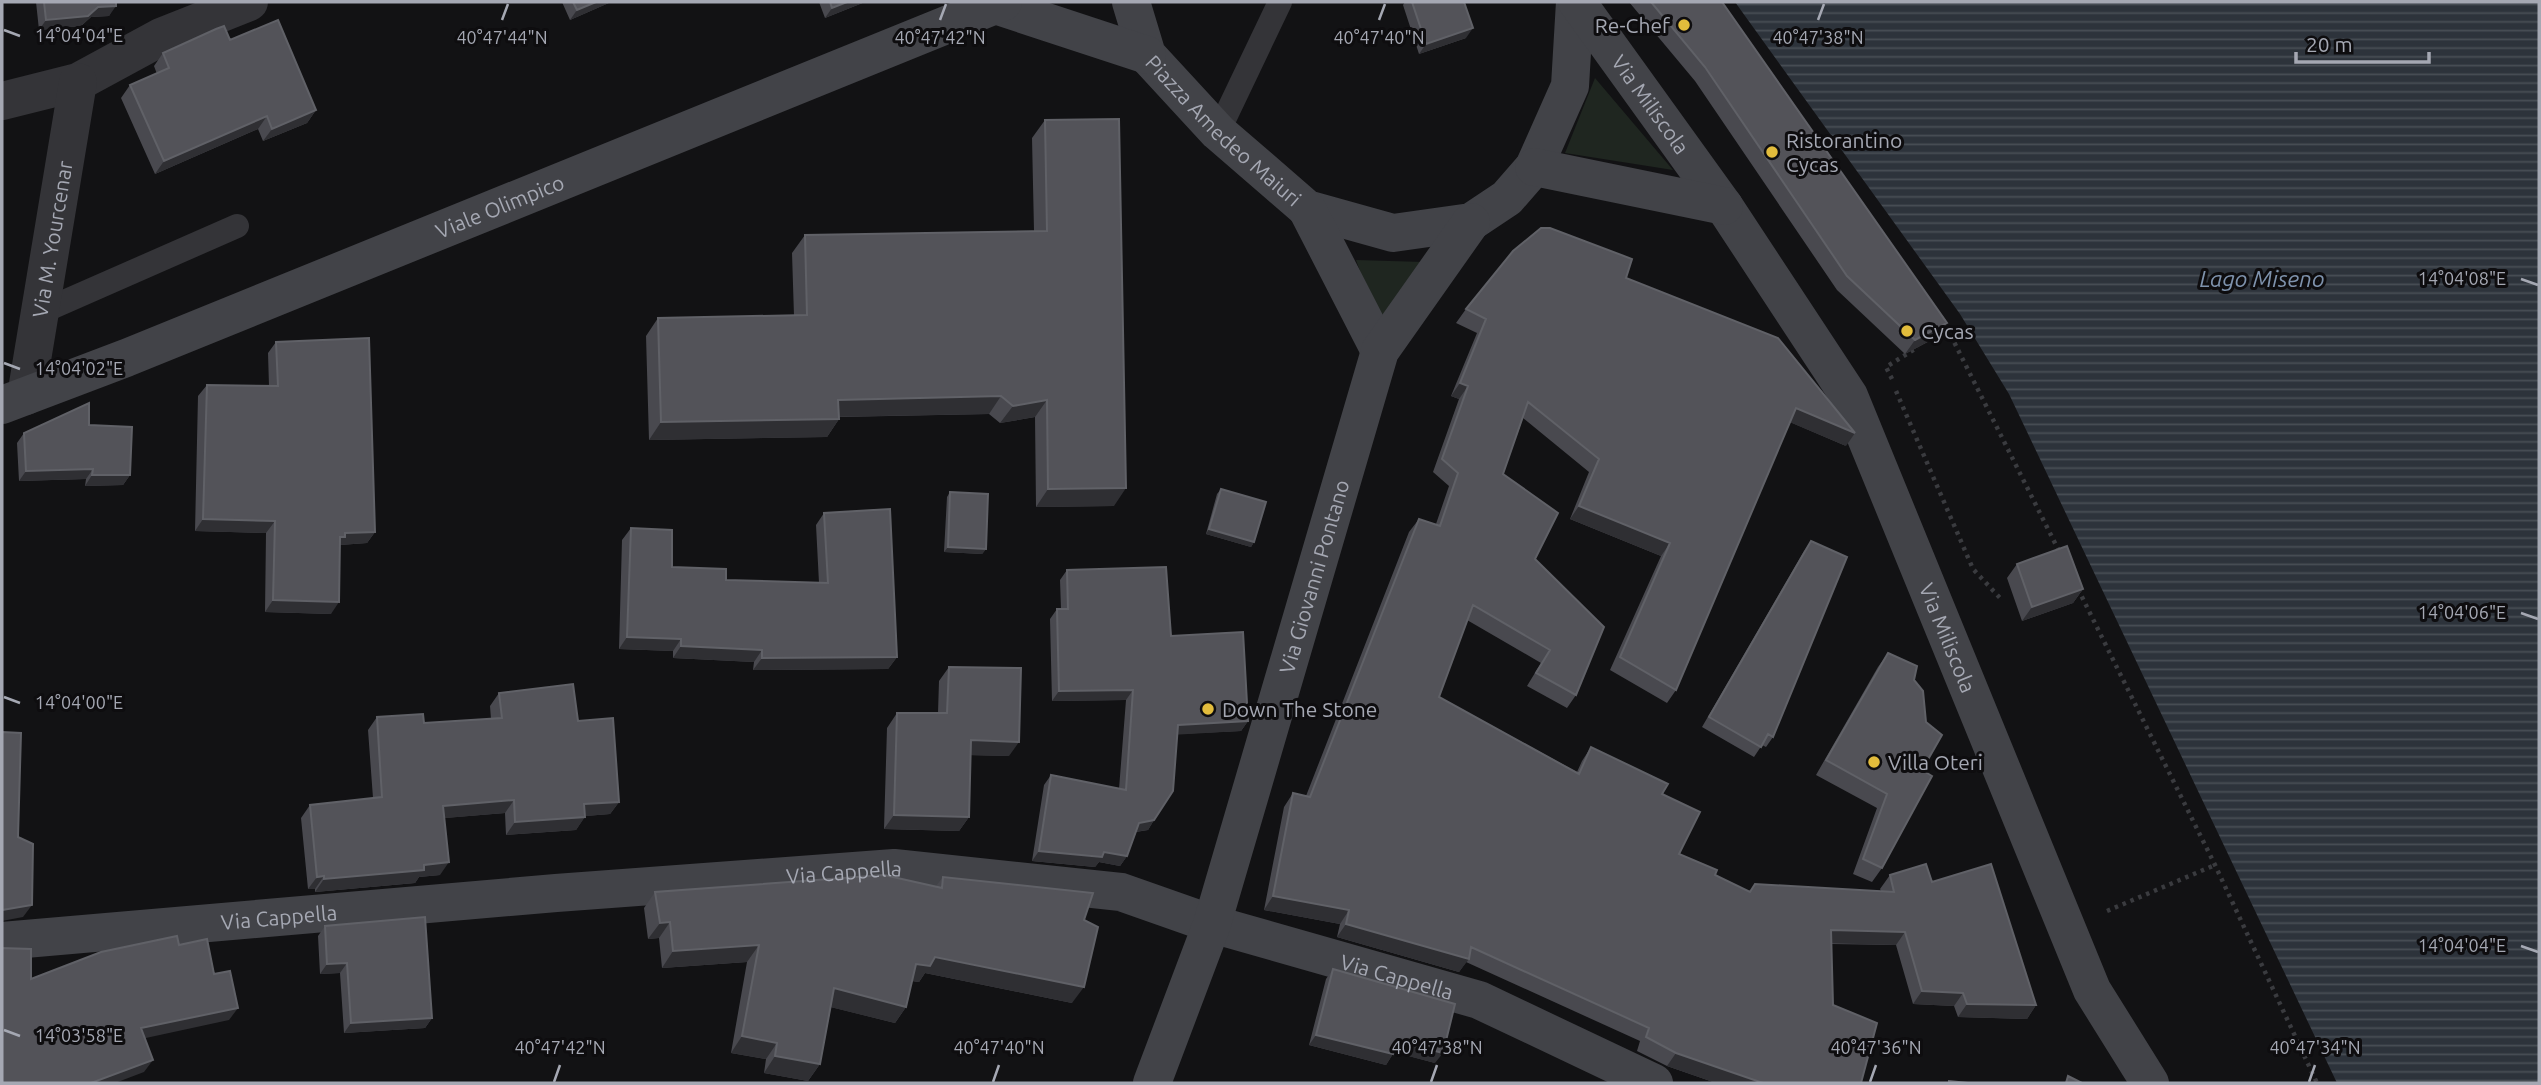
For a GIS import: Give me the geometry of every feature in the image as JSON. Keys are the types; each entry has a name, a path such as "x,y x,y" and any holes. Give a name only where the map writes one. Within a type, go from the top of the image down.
{"street":[{"path":"2,102 78,82 161,37 249,2"},
{"name":"Piazza Amedeo Maiuri","path":"1131,2 1147,55 1218,132 1307,209 1393,233 1471,222 1507,198 1534,167 1570,86 1576,2"},
{"name":"Via Miliscola","path":"1576,2 1724,206 1849,396 2092,990 2150,1083"},
{"name":"Viale Olimpico","path":"14,400 1000,4 1147,55"},
{"name":"Via M. Yourcenar","path":"14,400 39,313 78,82"},
{"path":"1534,167 1724,206"},
{"path":"1307,209 1380,351"},
{"name":"Via Giovanni Pontano","path":"1152,1083 1212,924 1380,351 1471,222"},
{"name":"Via Cappella","path":"2,941 556,893 894,868 1121,892 1212,924 1479,1000 1654,1083"}],"lane":[{"path":"1218,132 1280,2"},
{"path":"39,313 237,226"}],"path":[{"path":"1941,317 1949,328 2066,565"},
{"path":"1938,335 1949,328"},
{"path":"1928,341 1886,367 1973,569 2000,598"},
{"path":"2073,578 2215,865 2317,1083"},
{"path":"2106,912 2215,865"}],"shaded area":[{"path":"1595,78 1673,170 1565,153"},
{"path":"1356,260 1424,262 1379,324"}],"water":[{"name":"Lago Miseno","path":"1735,2 2539,2 2539,1083 2337,1083 2009,394 1960,314"}],"building":[{"path":"44,2 116,2 116,6 98,7 88,16 46,20"},
{"path":"573,2 596,2 577,10"},
{"path":"830,2 847,2 832,8"},
{"path":"1412,2 1464,2 1473,28 1426,44"},
{"path":"1651,2 1722,2 1947,323 1915,340 1847,276 1705,67"},
{"path":"278,20 316,110 272,129 267,116 164,161 130,85 169,68 163,53 216,29 224,26 230,40"},
{"path":"1119,119 1126,488 1048,489 1047,400 1013,406 1001,396 838,400 839,419 661,422 658,318 807,315 805,235 1047,231 1045,120"},
{"path":"1541,228 1550,228 1632,259 1626,278 1778,338 1855,433 1796,408 1676,690 1620,657 1670,543 1579,506 1599,459 1528,402 1503,474 1558,513 1535,559 1604,627 1576,695 1536,673 1550,650 1473,605 1439,697 1579,774 1591,747 1668,784 1662,794 1700,812 1679,854 1717,870 1715,875 1750,892 1755,884 1894,892 1890,875 1926,864 1932,882 1991,864 2036,1005 1967,1004 1963,993 1922,991 1905,932 1831,930 1833,1005 1877,1023 1861,1083 1763,1083 1676,1053 1646,1037 1649,1028 1471,947 1469,959 1346,924 1349,910 1273,896 1293,793 1310,797 1419,519 1440,526 1458,473 1442,459 1468,386 1460,383 1486,319 1466,309 1513,251"},
{"path":"369,338 375,532 345,533 345,537 340,537 339,602 273,600 275,521 203,519 207,385 278,386 276,342"},
{"path":"89,403 89,425 132,427 130,475 92,475 93,469 26,471 24,433"},
{"path":"1221,489 1266,502 1254,542 1209,529"},
{"path":"950,492 988,494 986,549 948,547"},
{"path":"890,509 897,657 762,658 762,650 681,646 681,639 627,637 631,528 672,530 672,567 726,569 726,580 828,583 824,513"},
{"path":"1811,541 1847,557 1773,737 1768,734 1761,747 1709,717"},
{"path":"2067,546 2083,589 2032,607 2017,564"},
{"path":"1166,567 1171,636 1243,632 1248,721 1178,725 1173,791 1154,820 1139,823 1127,856 1104,852 1102,857 1039,851 1051,775 1126,790 1133,690 1059,691 1057,609 1068,609 1067,570"},
{"name":"Villa Oteri","path":"1888,653 1917,666 1914,680 1923,691 1926,722 1942,735 1922,770 1932,776 1882,868 1863,859 1887,794 1826,760"},
{"path":"949,667 1021,668 1019,742 971,740 969,817 894,815 897,713 947,713"},
{"path":"573,684 578,721 613,718 619,802 584,804 585,817 515,822 514,800 443,806 449,862 424,865 424,870 324,879 324,876 317,877 310,805 382,797 377,717 423,714 424,723 502,718 499,693"},
{"path":"2,732 21,733 18,837 33,844 32,905 2,910"},
{"path":"884,875 942,888 943,877 1093,893 1084,920 1098,927 1084,987 935,957 930,966 916,964 906,1007 834,988 820,1064 775,1056 777,1043 742,1036 759,945 673,951 670,922 660,923 655,892"},
{"path":"425,917 432,1018 351,1023 347,963 327,964 325,926"},
{"path":"177,936 179,945 207,939 214,974 230,971 238,1008 141,1028 153,1060 91,1083 2,1083 2,948 31,949 31,979 101,952"},
{"path":"1333,969 1455,1004 1443,1053 1396,1041 1393,1054 1316,1035"},
{"path":"2068,1076 2082,1083 2066,1083"}],"place":[{"name":"Re-Chef","path":"1684,25"},
{"name":"Ristorantino Cycas","path":"1772,152"},
{"name":"Cycas","path":"1907,331"},
{"name":"Down The Stone","path":"1208,709"},
{"name":"Villa Oteri","path":"1874,762"}]}
